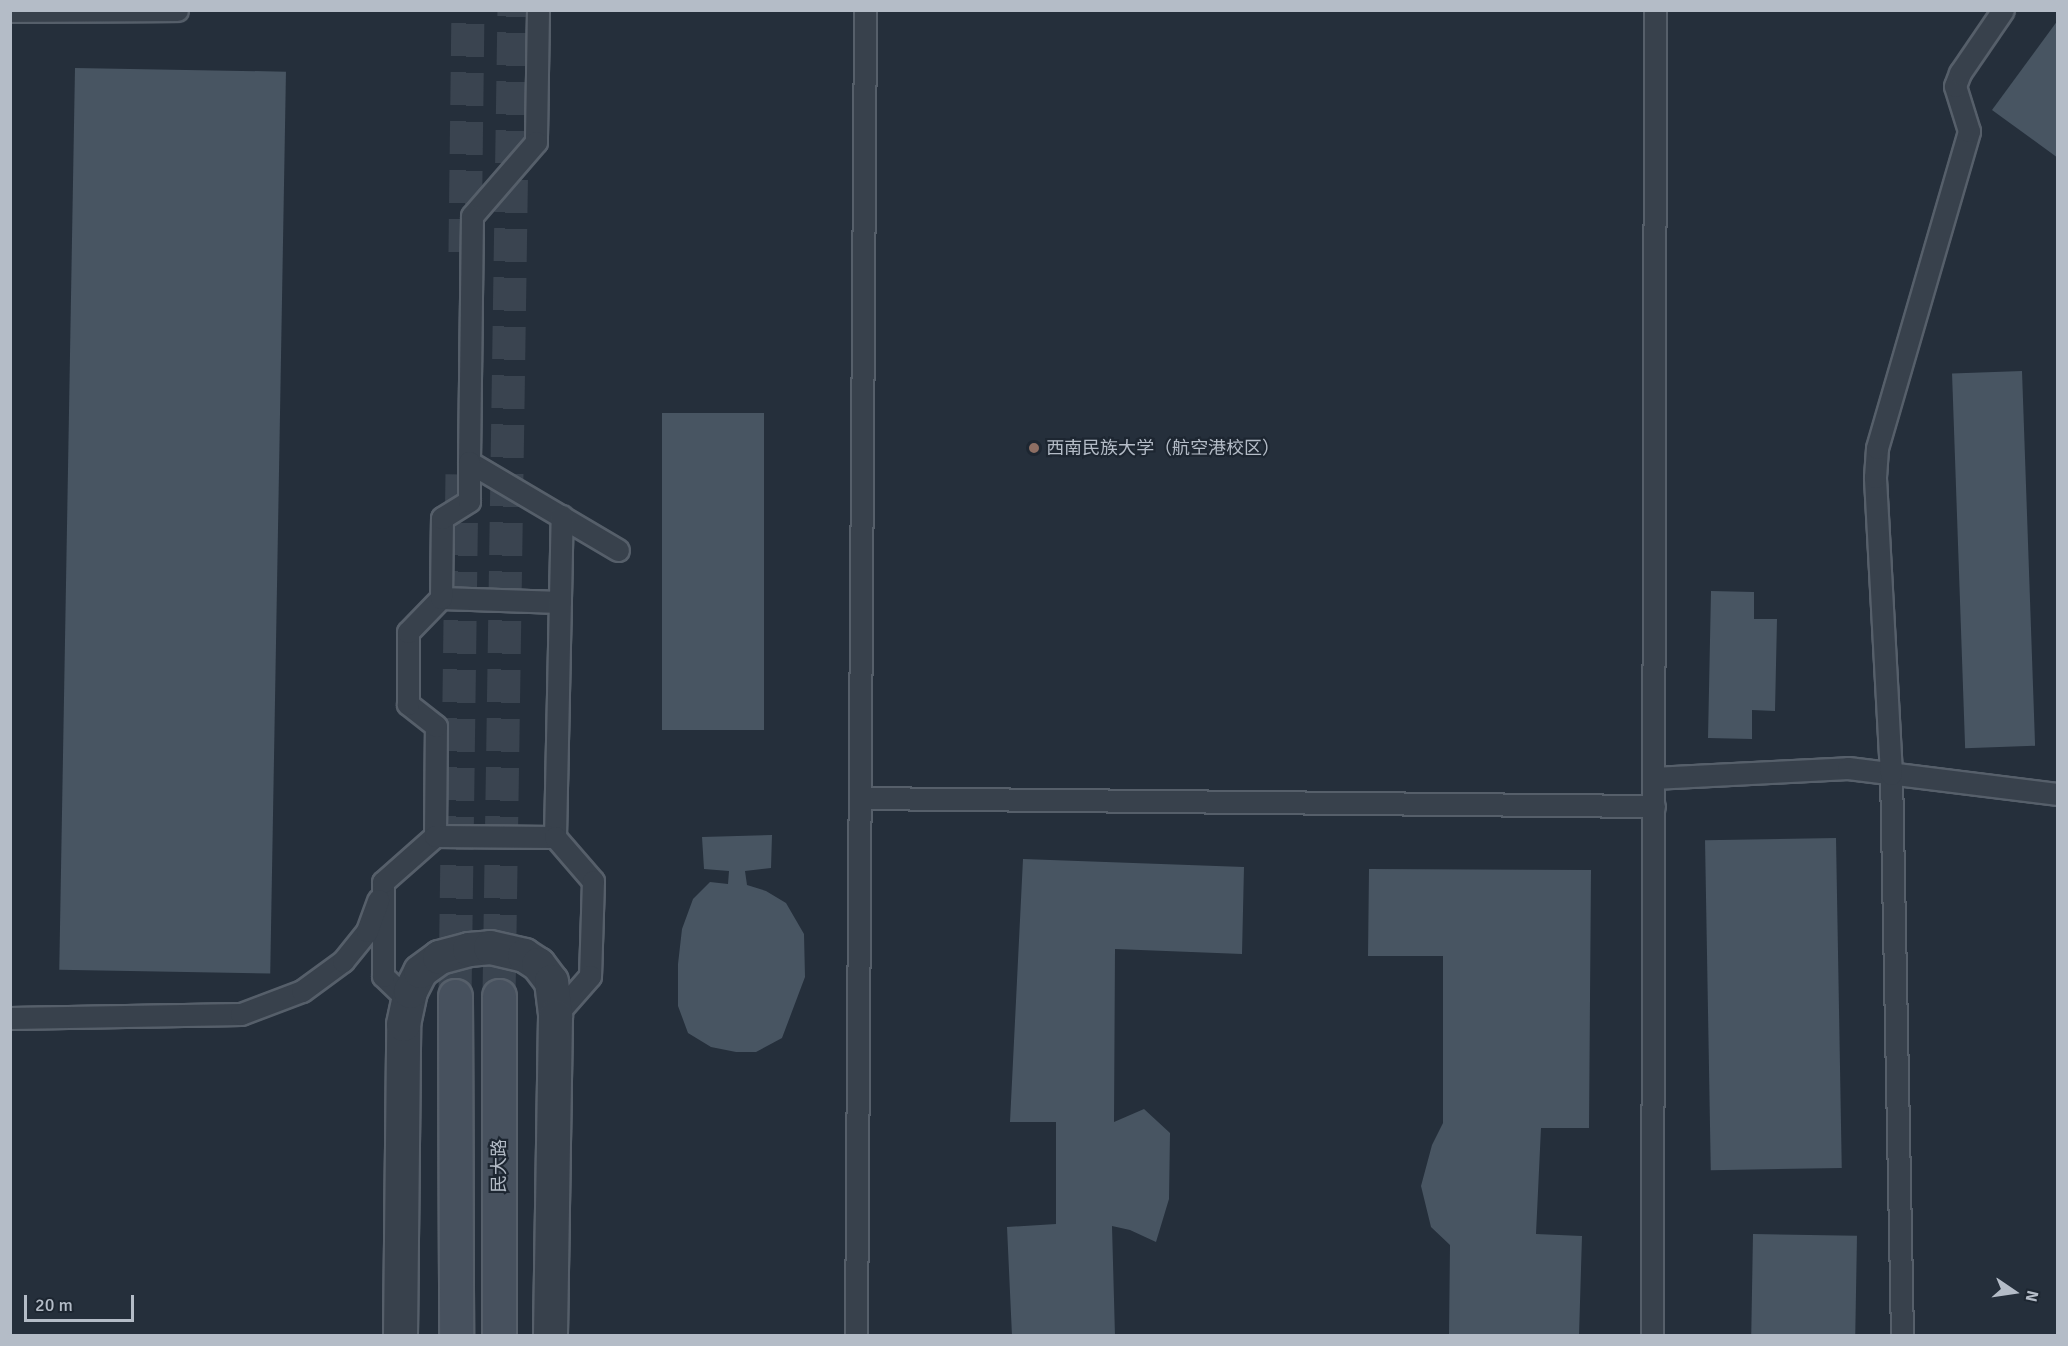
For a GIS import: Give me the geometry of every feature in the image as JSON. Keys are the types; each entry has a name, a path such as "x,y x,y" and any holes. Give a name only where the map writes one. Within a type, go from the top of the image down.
{"main road":[{"path":"455,996 456,1335"},
{"name":"民大路","path":"499,996 499,1335"}],"street":[{"path":"400,1335 403,1024 408,1000 420,971 439,957 469,949 490,947 510,950 538,964 551,981 555,1016 550,1335"}],"lane":[{"path":"10,11 177,10"},
{"path":"435,836 436,726 408,704 408,632 441,598 442,518 470,501 472,216 536,142 538,10"},
{"path":"856,1335 865,10"},
{"path":"1652,1335 1655,10"},
{"path":"1902,1335 1891,774 1875,477 1877,448 1970,131 1954,86 1960,73 2003,10"},
{"path":"469,462 618,549"},
{"path":"555,1016 590,976 593,881 555,837 562,516"},
{"path":"441,598 560,602"},
{"path":"1653,778 1848,768 2058,794"},
{"path":"860,798 1654,806"},
{"path":"10,1018 241,1014 302,991 344,961 367,931 384,882 435,836 555,837"},
{"path":"384,882 383,976 408,1000"}],"building":[{"path":"2058,20 2058,158 1992,110"},
{"path":"75,68 286,72 270,974 59,970"},
{"path":"2022,371 2035,746 1965,748 1952,373"},
{"path":"662,413 764,413 764,730 662,730"},
{"path":"1711,591 1754,592 1754,619 1777,619 1775,711 1752,710 1752,739 1708,738"},
{"path":"772,835 771,868 745,871 747,885 766,891 786,903 804,934 805,977 782,1038 756,1052 736,1052 711,1047 688,1033 678,1006 678,964 682,929 693,899 710,882 728,884 729,871 704,869 702,837"},
{"path":"1836,838 1842,1168 1711,1170 1705,840"},
{"path":"1023,859 1244,867 1242,954 1115,949 1114,1122 1144,1109 1170,1133 1169,1199 1156,1242 1130,1230 1112,1226 1115,1336 1012,1336 1007,1227 1056,1224 1056,1122 1010,1122"},
{"path":"1369,869 1591,870 1589,1128 1541,1128 1536,1234 1582,1236 1579,1336 1449,1336 1450,1245 1431,1227 1421,1186 1432,1145 1443,1123 1443,956 1368,956"},
{"path":"1753,1234 1857,1236 1855,1336 1751,1336"}],"tunnel":[{"path":"465,252 468,10"},
{"path":"499,996 514,10"},
{"path":"455,996 462,474"}],"place":[{"name":"西南民族大学（航空港校区）","path":"1034,448"}]}
